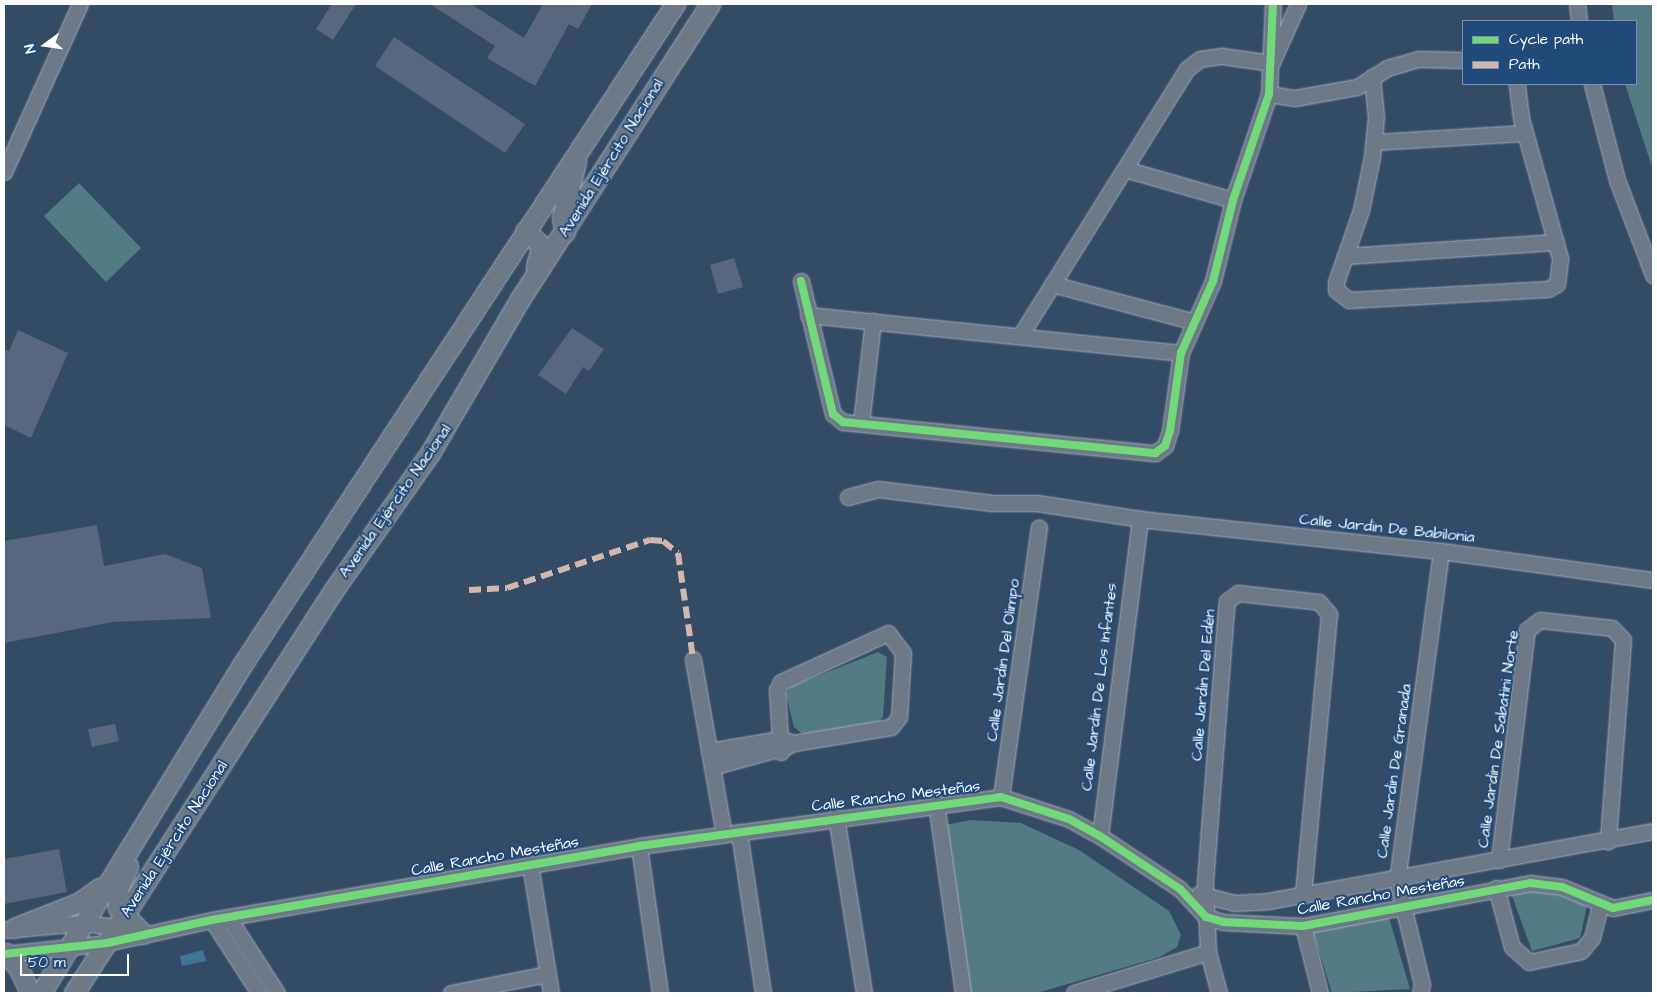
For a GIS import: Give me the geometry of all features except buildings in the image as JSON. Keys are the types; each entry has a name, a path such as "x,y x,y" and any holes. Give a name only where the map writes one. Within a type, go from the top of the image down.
{"main road":[{"name":"Avenida Ejército Nacional","path":"41,993 66,954 82,923 150,819 244,662 674,4"},
{"name":"Avenida Ejército Nacional","path":"74,993 333,591 430,454 520,299 565,232 710,4"},
{"path":"565,232 562,218 577,153"},
{"path":"520,299 542,252 538,238 525,231"},
{"path":"143,934 121,921 117,892 150,819"},
{"path":"9,929 80,902 108,882"},
{"path":"5,953 19,969 30,993"},
{"path":"66,954 74,976 66,993"}],"street":[{"path":"4,172 80,4"},
{"path":"801,281 832,414 843,422 1155,454 1164,446 1170,432 1181,353 1213,282 1233,200 1269,94 1272,63 1273,4"},
{"path":"1272,63 1298,4"},
{"path":"1576,4 1579,20"},
{"path":"1020,336 1187,69 1200,59 1222,56 1272,63"},
{"path":"1269,94 1295,98 1333,92 1357,87 1372,77 1419,59 1462,60"},
{"path":"1372,77 1374,142 1361,210 1345,256 1336,290 1349,300 1548,289 1562,273 1556,242 1525,133 1517,85"},
{"path":"1592,85 1618,180 1653,275"},
{"path":"1374,142 1525,133"},
{"path":"1124,169 1233,200"},
{"path":"1345,256 1556,242"},
{"path":"1052,284 1195,322"},
{"path":"808,315 1181,353"},
{"path":"861,424 872,321"},
{"name":"Calle Jardin De Babilonia","path":"848,497 878,490 992,503 1037,503 1140,519 1442,551 1653,580"},
{"name":"Calle Jardín De Los Infantes","path":"1100,836 1134,542 1140,519"},
{"name":"Calle Jardin Del Olimpo","path":"1001,797 1040,528"},
{"name":"Calle Jardin De Granada","path":"1420,993 1422,984 1401,906 1397,881 1442,551"},
{"name":"Calle Jardin Del Edén","path":"1206,896 1226,610 1233,595 1244,593 1319,602 1328,614 1303,896"},
{"name":"Calle Jardin De Sabatini Norte","path":"1499,860 1527,630 1540,620 1612,628 1623,640 1608,841"},
{"path":"709,751 785,745 885,730 896,722 903,653 888,633 781,682 777,690 785,745"},
{"path":"694,658 712,767 732,833 763,993"},
{"path":"712,767 785,745"},
{"name":"Calle Rancho Mesteñas","path":"5,953 66,954 143,934 212,920 530,864 836,816 1001,797 1069,819 1100,836 1180,889 1206,917 1246,924 1303,926 1496,888 1546,883 1601,903 1627,908 1653,900"},
{"path":"936,803 963,993"},
{"path":"836,816 864,993"},
{"name":"Calle Rancho Mesteñas","path":"1180,889 1234,903 1303,896 1397,881 1653,831"},
{"path":"639,846 660,993"},
{"path":"530,864 551,993"},
{"path":"1496,888 1512,947 1529,962 1581,951 1592,938 1601,903"},
{"path":"1206,896 1208,952 1219,993"},
{"path":"228,917 278,993"},
{"path":"212,920 260,993"},
{"path":"9,929 121,921"},
{"path":"1303,926 1320,993"},
{"path":"1074,993 1208,952"},
{"path":"451,993 548,974"}],"green space":[{"path":"1612,4 1653,4 1653,170 1625,85 1637,85 1637,20 1614,20"},
{"path":"79,183 141,248 106,282 44,216"},
{"path":"878,652 887,657 883,717 878,722 802,734 794,727 786,695 790,687"},
{"path":"971,820 1021,823 1079,850 1169,911 1181,935 1177,947 1160,957 1037,993 969,993 945,825"},
{"path":"1548,890 1587,906 1580,938 1532,951 1511,893"},
{"path":"1388,914 1410,989 1332,993 1313,931"}],"water":[{"path":"203,950 206,961 182,966 180,956"}],"marked path":[{"path":"469,590 507,588 650,540 663,541 678,553 693,659"}],"cycle path":[{"path":"801,281 833,414 843,422 1155,453 1165,446 1170,431 1181,353 1213,281 1233,200 1269,94 1273,4"},
{"path":"4,954 107,943 212,920 639,846 1001,797 1069,819 1100,836 1180,889 1206,917 1223,922 1303,926 1530,883 1562,887 1613,908 1653,900"}]}
